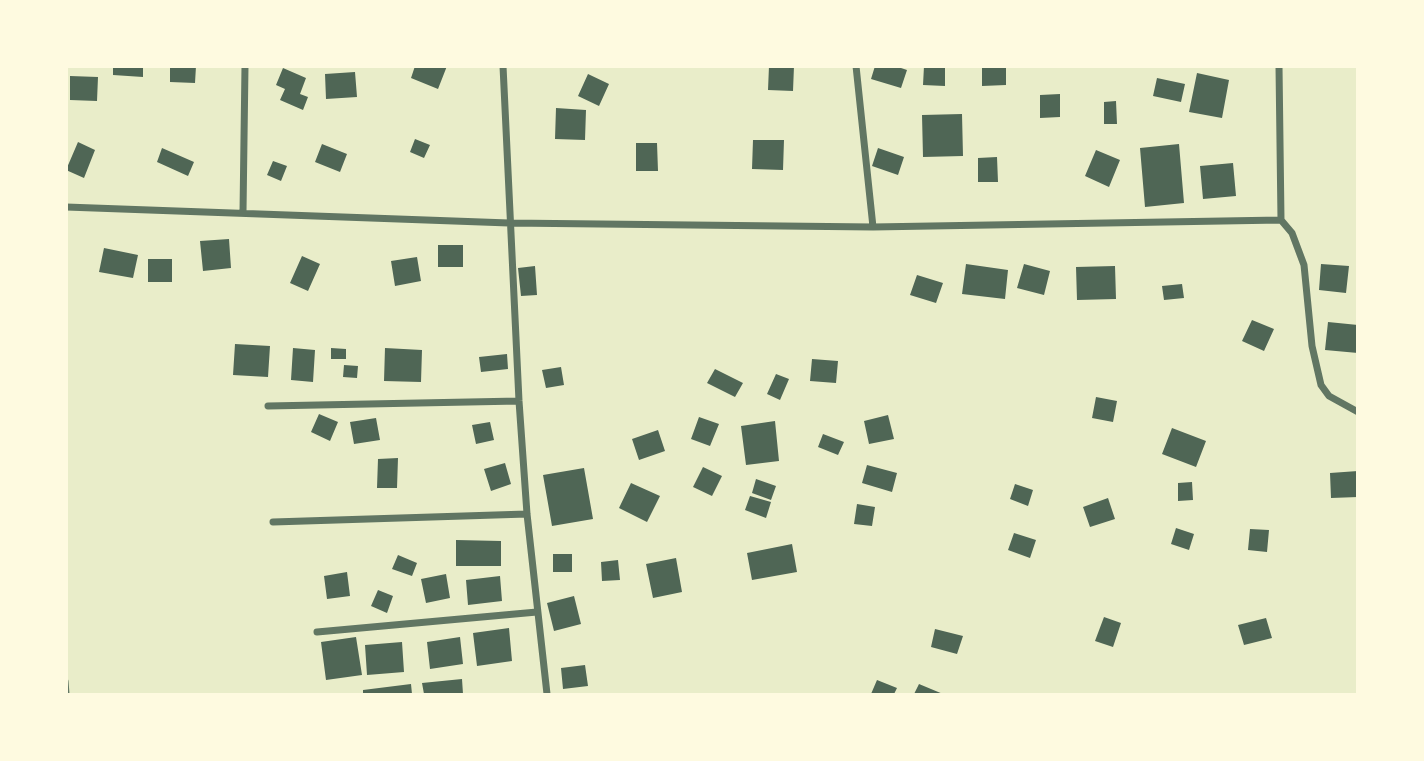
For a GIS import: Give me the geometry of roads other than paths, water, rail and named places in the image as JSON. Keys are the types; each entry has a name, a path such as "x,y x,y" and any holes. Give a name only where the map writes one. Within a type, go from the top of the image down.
{"street":[{"path":"243,212 245,66"},
{"path":"503,66 519,401 527,514 547,695"},
{"path":"856,66 873,227"},
{"path":"1279,66 1281,220 1292,233 1304,265 1312,346 1321,385 1329,396 1357,412"},
{"path":"66,207 509,223 873,227 1281,220"},
{"path":"268,405 519,401"},
{"path":"273,522 527,514"},
{"path":"317,632 537,612"}],"lane":[{"path":"66,681 67,695"}]}
